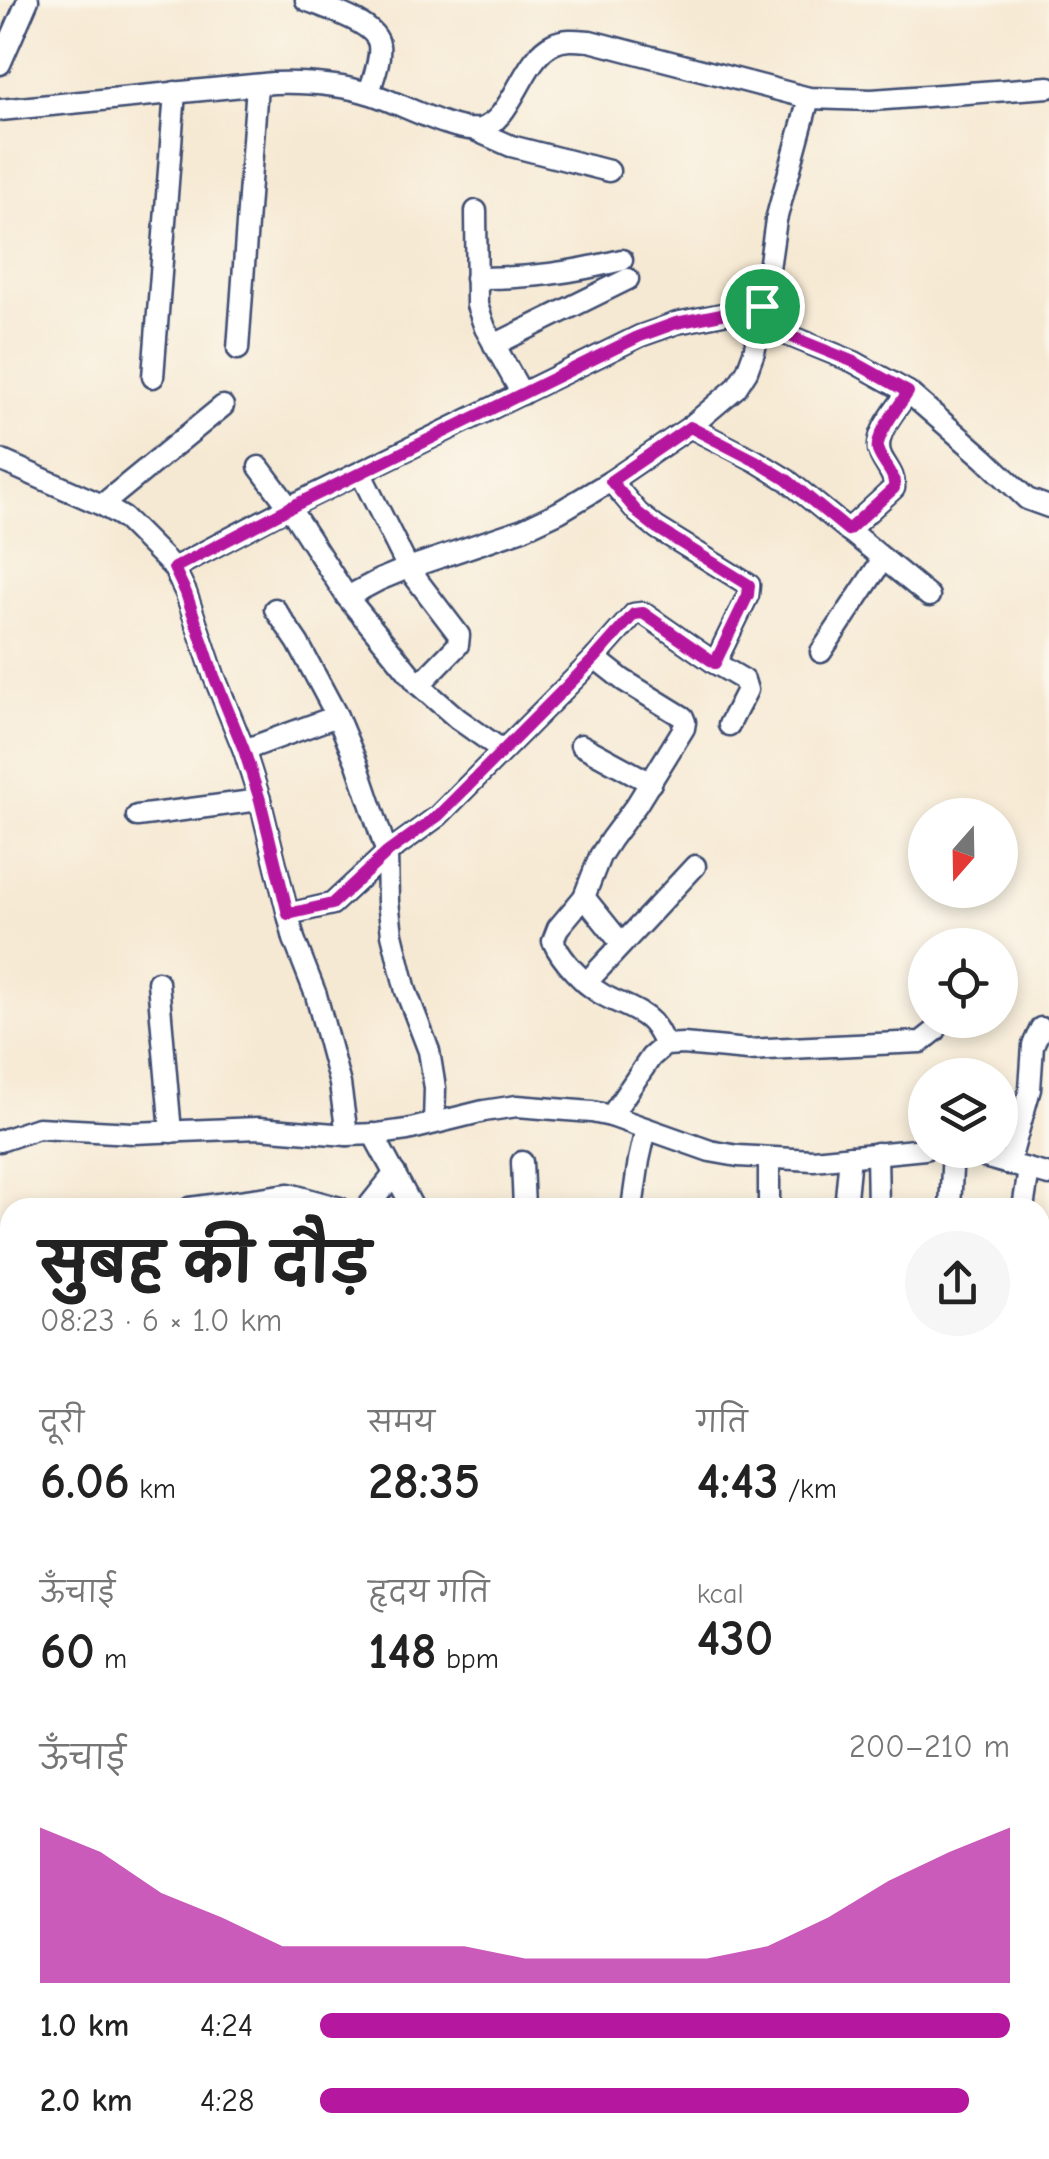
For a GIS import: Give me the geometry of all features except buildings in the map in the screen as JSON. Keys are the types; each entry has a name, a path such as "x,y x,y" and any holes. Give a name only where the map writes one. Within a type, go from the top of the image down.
{"street":[{"path":"0,64 28,0"},
{"path":"306,0 366,26 376,36 380,46 369,93"},
{"path":"475,130 488,126 498,116 536,58 550,44 568,39 590,41 809,98 872,100 1049,87"},
{"path":"0,110 308,82 369,93 511,146 610,171"},
{"path":"238,349 257,85"},
{"path":"153,377 175,92"},
{"path":"347,597 408,568 524,530 559,512 690,427 736,388 748,371 762,315 776,220 809,98"},
{"path":"476,211 478,305 484,328 522,394"},
{"path":"476,278 625,270 494,346"},
{"path":"174,568 608,350 676,323 762,315 908,392 1027,500 1049,507"},
{"path":"848,530 894,488 894,479 878,452 878,443 908,392"},
{"path":"102,504 223,406"},
{"path":"690,427 787,480 929,596"},
{"path":"0,460 102,504 124,518 174,568 260,800 294,939 316,995 340,1084 348,1135"},
{"path":"258,468 347,597 419,685 502,750"},
{"path":"361,474 408,568 460,634 454,651 419,685"},
{"path":"611,481 630,505 657,528 749,585 748,595 715,663"},
{"path":"821,652 883,558"},
{"path":"275,609 337,716 388,852 392,934 406,991 429,1051 436,1088 434,1123"},
{"path":"288,914 332,904 388,852 438,816 638,612 744,680 747,684 730,725"},
{"path":"595,658 682,716 685,722 651,782 600,856 584,897 558,928 553,941 586,983 649,1019 665,1045"},
{"path":"244,750 337,716"},
{"path":"581,745 651,782"},
{"path":"137,816 260,800"},
{"path":"586,983 695,866"},
{"path":"584,897 622,943"},
{"path":"158,982 171,1132"},
{"path":"1025,1198 1029,1170 1031,1057 1040,1028"},
{"path":"611,1116 651,1057 665,1045 748,1050 922,1042 928,1038"},
{"path":"0,1142 38,1128 132,1133 258,1128 373,1134 517,1106 592,1112 710,1151 770,1159 813,1160 908,1150"},
{"path":"633,1198 646,1129"},
{"path":"373,1134 408,1198"},
{"path":"877,1153 878,1198"},
{"path":"846,1198 850,1156"},
{"path":"769,1198 770,1159"},
{"path":"522,1162 524,1198"},
{"path":"951,1198 954,1168"},
{"path":"375,1198 396,1173"},
{"path":"261,1198 289,1194 304,1198"}],"route":[{"path":"762,306 760,324 854,362 908,392 878,443 878,452 894,479 894,488 848,530 787,480 690,427 611,481 622,497 657,528 749,585 748,595 715,663 643,613 634,614 438,816 388,852 332,904 288,914 244,750 174,568 608,350 676,323 762,306"}]}
